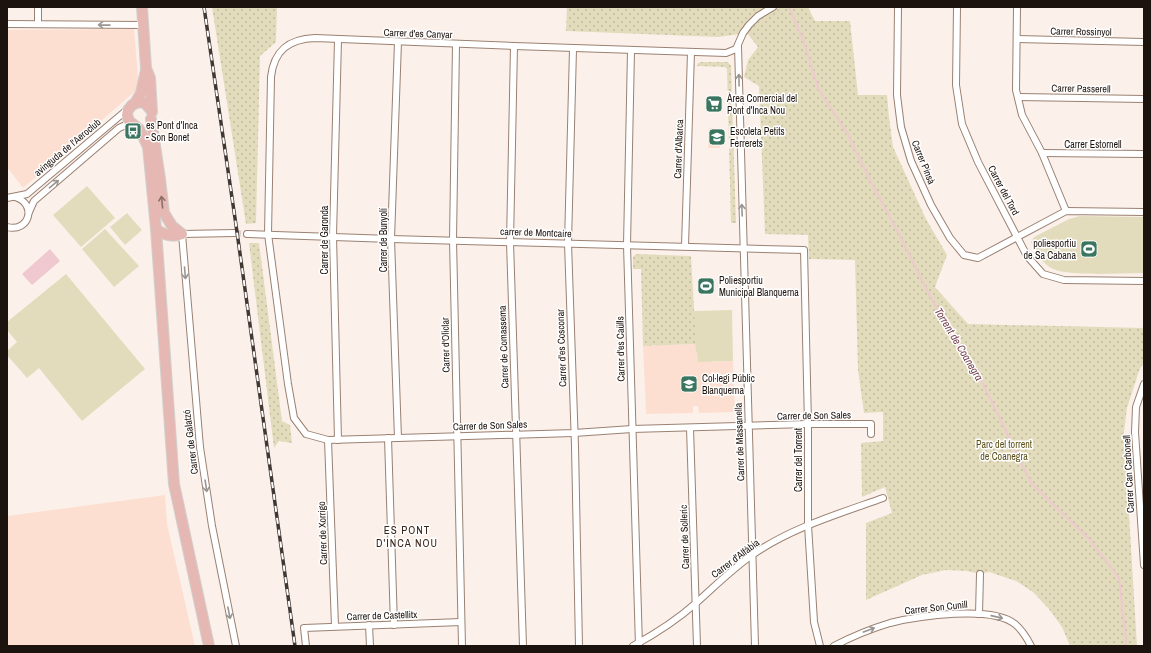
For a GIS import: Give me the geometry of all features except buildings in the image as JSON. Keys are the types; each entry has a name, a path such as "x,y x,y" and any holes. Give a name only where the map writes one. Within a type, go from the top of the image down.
{"main road":[{"path":"142,7 146,68 141,93 128,115 129,121 139,128 146,139 148,147 158,254 174,484 209,646"},
{"path":"146,68 150,78 148,147"},
{"path":"133,105 145,103 150,117 164,213 168,221 179,235"},
{"path":"134,125 141,126 150,117"},
{"path":"156,230 168,236 179,235"},
{"path":"158,254 166,243 179,235"}],"street":[{"path":"38,7 38,24"},
{"path":"739,44 744,31 752,21 773,7"},
{"name":"Carrer Pinsà","path":"898,7 897,95 901,126 911,161 931,205 950,238 964,255 978,258 1066,211"},
{"name":"Carrer del Tord","path":"957,7 956,85 962,124 978,162 1028,256 1043,274 1064,280 1144,281"},
{"path":"1017,7 1016,90 1022,115 1042,153 1066,211 1144,212"},
{"path":"7,24 143,25"},
{"name":"Carrer d'es Canyar","path":"268,234 272,65 280,51 304,38 631,51 726,53 733,51 739,44"},
{"name":"Carrer de Garonda","path":"338,40 333,236 338,440"},
{"name":"Carrer Rossinyol","path":"1017,40 1144,42"},
{"name":"Carrer de Bunyolí","path":"398,42 391,239 398,438"},
{"name":"Carrer d'Oliclar","path":"456,44 453,240 460,622 462,646"},
{"name":"Carrer de Massanella","path":"739,44 755,646"},
{"name":"Carrer de Comassema","path":"514,46 510,242 515,435 523,646"},
{"name":"Carrer d'es Cosconar","path":"573,48 568,243 579,646"},
{"name":"Carrer d'es Caülls","path":"631,51 627,245 637,645"},
{"name":"Carrer d'Albarca","path":"685,246 691,52"},
{"name":"Carrer Passerell","path":"1018,97 1144,99"},
{"name":"avinguda de l'Aeroclub","path":"7,198 27,194 133,105"},
{"name":"avinguda de l'Aeroclub","path":"7,227 15,228 23,224 26,221 34,201 113,133 128,124 134,125"},
{"name":"Carrer Estornell","path":"1042,153 1144,154"},
{"path":"16,196 24,200 29,212"},
{"path":"179,235 235,233"},
{"name":"carrer de Montcaire","path":"247,234 804,250"},
{"name":"Carrer de Son Sales","path":"268,234 294,418 306,434 328,440 338,440 808,424 871,424 871,434"},
{"name":"Carrer de Galatzó","path":"179,235 200,447 212,526 236,646"},
{"name":"Carrer del Torrent","path":"804,250 808,424 808,525 814,622 820,646"},
{"name":"Carrer Can Carbonell","path":"1144,384 1136,407 1136,432 1144,565"},
{"name":"Carrer de Solleric","path":"690,428 697,646"},
{"path":"388,438 394,625"},
{"name":"Carrer de Xorrigo","path":"328,440 335,626"},
{"name":"Carrer d'Alfàbia","path":"637,645 672,622 753,554 808,525 883,498"},
{"path":"979,614 980,574"},
{"name":"Carrer Son Cunill","path":"834,646 872,629 911,619 979,614 1000,617 1015,624 1025,634 1031,646"},
{"name":"Carrer de Castellitx","path":"306,646 304,628 460,622"},
{"path":"369,625 370,646"}],"shaded area":[{"path":"134,29 139,88 23,188 7,167 7,30"},
{"name":"Escoleta Petits Ferrerets","path":"709,128 720,128 720,132 725,133 725,142 720,142 720,148 708,148"},
{"path":"50,249 60,261 32,285 22,274"},
{"name":"Col·legi Públic Blanquerna","path":"696,344 697,352 713,362 733,361 735,412 699,413 698,406 693,406 693,413 646,414 643,346"},
{"path":"165,495 167,524 195,646 7,646 7,516"}],"green space":[{"path":"212,7 277,7 276,42 260,56 256,223 246,224"},
{"name":"Parc del torrent de Coanegra","path":"567,7 808,7 815,21 850,21 858,95 887,95 893,147 926,219 947,255 935,287 968,324 1144,328 1144,363 1140,368 1127,408 1124,432 1137,646 1070,646 1062,627 1049,609 1033,592 1016,581 989,572 980,574 967,571 946,570 922,575 866,600 866,523 892,513 885,487 862,497 861,443 883,441 883,412 864,413 858,370 855,260 809,259 808,235 765,234 759,86 744,77 748,60 758,47 747,33 718,37 566,31"},
{"path":"728,62 731,66 736,223 731,223 727,69 725,67 697,66 698,63"},
{"path":"87,186 115,218 81,247 53,215"},
{"path":"127,213 142,230 125,245 110,227"},
{"name":"poliesportiu de Sa Cabana","path":"1080,216 1144,217 1144,273 1069,273 1058,271 1044,263 1031,242 1034,237 1069,219"},
{"path":"105,229 139,266 114,287 82,249"},
{"path":"249,243 259,243 282,421 290,425 292,443 279,441 274,448"},
{"path":"636,254 691,256 696,344 643,346 641,269 633,269 633,257"},
{"path":"66,274 145,369 82,421 39,368 27,378 7,355 7,351 17,342 7,330 7,322"},
{"path":"732,310 733,361 698,362 693,311"}],"waterway":[{"name":"Torrent de Coanegra","path":"789,7 803,40 819,90 847,133 949,332 974,365 1031,483 1089,539 1119,578 1126,641 1125,646"}],"tunnel":[{"path":"235,233 247,234"}],"railway":[{"path":"204,7 295,646"}],"place":[{"name":"Àrea Comercial del Pont d'Inca Nou","path":"714,104"},
{"name":"es Pont d'Inca - Son Bonet","path":"133,131"},
{"name":"Escoleta Petits Ferrerets","path":"717,137"},
{"name":"poliesportiu de Sa Cabana","path":"1089,249"},
{"name":"Poliesportiu Municipal Blanquerna","path":"706,286"},
{"name":"Col·legi Públic Blanquerna","path":"689,384"}],"district":[{"name":"ES PONT D'INCA NOU","path":"407,536"}]}
